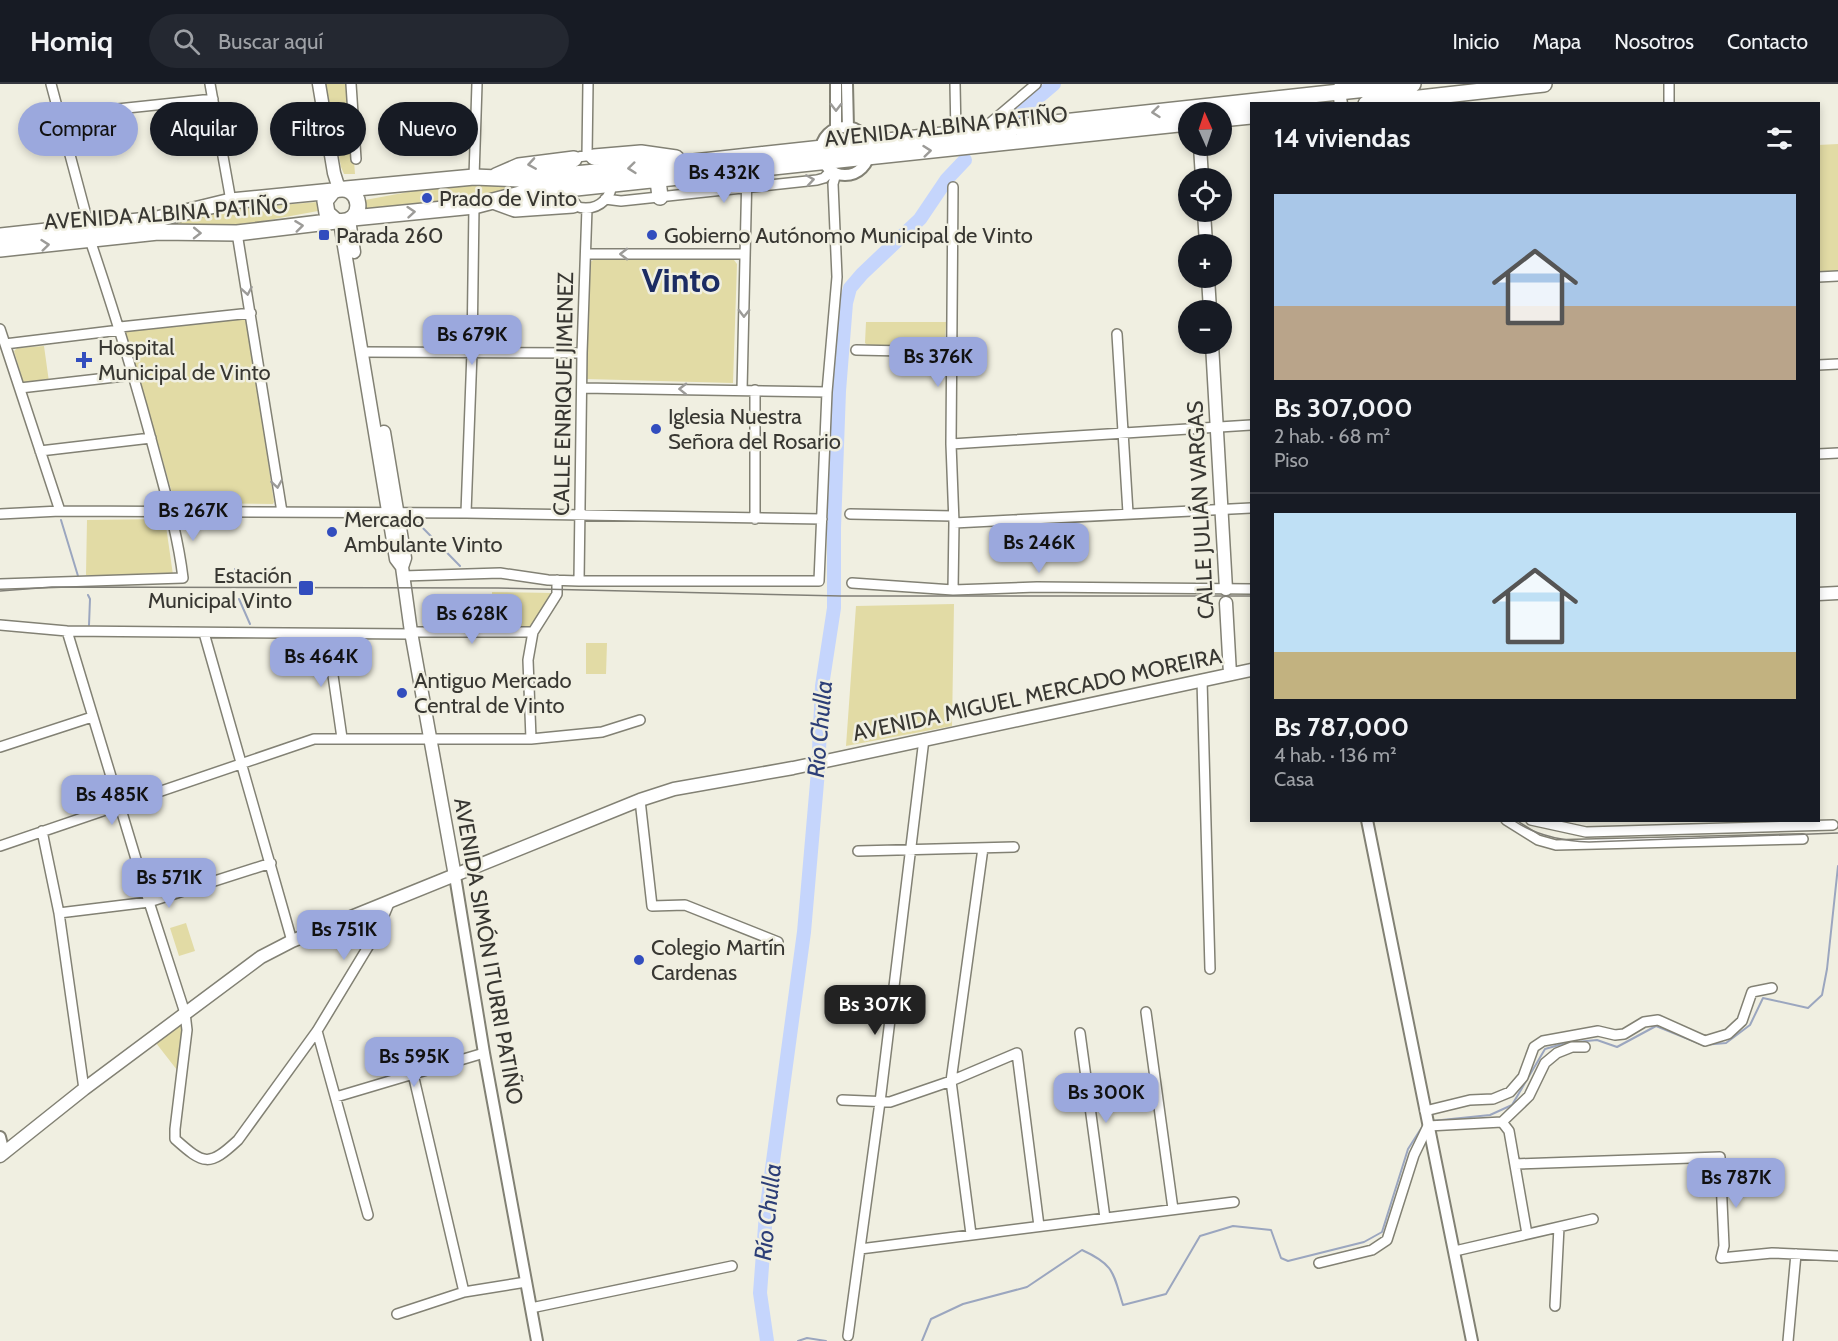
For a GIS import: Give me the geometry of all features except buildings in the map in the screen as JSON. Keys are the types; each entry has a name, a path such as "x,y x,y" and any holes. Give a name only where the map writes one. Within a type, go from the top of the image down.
{"highway":[{"name":"AVENIDA ALBINA PATIÑO","path":"1370,102 1413,84"},
{"name":"AVENIDA ALBINA PATIÑO","path":"1255,102 1340,93 1485,97 1544,84"},
{"name":"AVENIDA ALBINA PATIÑO","path":"0,249 90,233 231,201 474,177 609,185 828,164 868,150 956,134 1250,103"},
{"path":"1232,118 1250,116"},
{"name":"AVENIDA ALBINA PATIÑO","path":"868,150 1178,124"},
{"path":"493,178 519,166 585,157 641,153 697,162"},
{"name":"AVENIDA ALBINA PATIÑO","path":"609,185 697,162 828,164"},
{"path":"658,180 660,197"},
{"name":"AVENIDA ALBINA PATIÑO","path":"0,236 158,232 237,233 474,206 562,182"},
{"path":"339,189 353,194 358,201 358,210 344,220 327,213 325,205 327,197 339,189"},
{"path":"493,201 515,209 580,206"}],"main road":[{"path":"320,84 334,173 339,189"},
{"name":"AVENIDA SIMÓN ITURRI PATIÑO","path":"344,220 393,513 396,559 403,572 411,633 455,876"},
{"name":"CALLE JULIÁN VARGAS","path":"1213,354 1226,589"},
{"path":"1820,594 1838,592"},
{"name":"CALLE JULIÁN VARGAS","path":"1226,603 1230,674"},
{"name":"AVENIDA MIGUEL MERCADO MOREIRA","path":"2,1155 84,1089 261,957 292,941 640,800 674,789 793,768 1250,670"}],"street":[{"path":"51,84 56,102"},
{"path":"210,84 231,201"},
{"path":"351,84 356,159"},
{"path":"474,177 477,84"},
{"path":"585,157 588,84"},
{"path":"836,84 836,129"},
{"path":"847,84 848,128"},
{"path":"955,84 956,134"},
{"path":"981,131 1036,84"},
{"path":"1668,84 1669,102"},
{"path":"138,107 213,99"},
{"path":"403,572 500,573 579,581 819,581 827,392 837,277 833,184 828,164 827,136 836,129 848,128 860,132 868,150 864,167 853,174 828,164"},
{"path":"0,584 183,578 179,544 171,512 120,328 90,233 70,156"},
{"path":"609,185 596,206 580,206 566,197 562,182 565,168 585,157 606,164 609,185 621,201 817,180 824,178 828,164"},
{"path":"742,390 747,170"},
{"path":"953,187 951,444 953,590"},
{"path":"466,513 472,352 474,206"},
{"name":"CALLE ENRIQUE JIMENEZ","path":"579,581 582,353 586,254 580,206"},
{"path":"237,233 282,512"},
{"path":"586,254 745,254"},
{"path":"1820,277 1838,276"},
{"path":"5,344 251,313"},
{"path":"0,329 60,511"},
{"path":"1117,334 1128,513"},
{"path":"856,350 952,352"},
{"path":"367,352 582,353"},
{"path":"1820,365 1838,364"},
{"path":"20,388 133,375"},
{"path":"582,388 827,392"},
{"path":"755,390 755,519"},
{"path":"951,444 1250,425"},
{"path":"40,451 151,438"},
{"path":"1820,454 1838,453"},
{"path":"850,514 953,520 1250,508"},
{"path":"0,514 60,511 466,513 822,519"},
{"path":"531,739 528,660 533,632 557,594 557,580"},
{"path":"852,583 953,590 1037,587 1250,589"},
{"name":"CALLE JULIÁN VARGAS","path":"1226,589 1226,603"},
{"path":"0,625 67,631 204,633 533,632"},
{"path":"67,631 185,1013 187,1030 175,1139 190,1152 203,1160 212,1160 222,1155 238,1140 317,1031 377,932 390,901"},
{"path":"204,633 243,762 292,941"},
{"path":"327,634 342,738"},
{"path":"1202,680 1210,969"},
{"path":"0,747 92,717"},
{"path":"0,846 314,739 531,739 602,732 640,720"},
{"path":"848,1336 880,1102 924,739"},
{"path":"640,800 652,906 685,905 778,942"},
{"path":"1367,822 1472,1341"},
{"path":"1509,822 1538,840 1556,845 1803,839"},
{"path":"1540,822 1586,832 1833,825"},
{"path":"42,831 59,913 84,1089"},
{"path":"858,851 1014,847"},
{"path":"971,1234 951,1081 983,848"},
{"path":"59,913 149,902 270,863"},
{"name":"AVENIDA SIMÓN ITURRI PATIÑO","path":"455,876 484,1053 537,1341"},
{"path":"1319,1263 1372,1250 1387,1240 1427,1120 1470,1100 1493,1099 1510,1092 1523,1077 1534,1047 1543,1041 1598,1031 1624,1034 1644,1022 1658,1020 1705,1041 1728,1034 1742,1022 1752,992 1772,988"},
{"path":"1146,1012 1173,1209"},
{"path":"317,1031 368,1215"},
{"path":"1080,1033 1105,1218"},
{"path":"1427,1120 1502,1122 1529,1096 1545,1063 1557,1053 1572,1047 1585,1047"},
{"path":"336,1097 484,1053"},
{"path":"842,1100 890,1102 951,1081 1017,1053 1039,1226"},
{"path":"413,1074 464,1293"},
{"path":"1502,1122 1509,1131 1527,1234"},
{"path":"0,1137 2,1155"},
{"path":"1515,1164 1720,1157 1724,1246 1721,1258 1772,1253 1838,1256"},
{"path":"860,1249 1234,1202"},
{"path":"1455,1251 1593,1219"},
{"path":"1555,1306 1559,1227"},
{"path":"1788,1341 1796,1254"},
{"path":"531,1308 732,1266"},
{"path":"397,1314 464,1293 526,1282"}],"shaded area":[{"path":"326,84 348,84 349,102 329,102"},
{"path":"1838,144 1838,273 1820,274 1820,145"},
{"path":"339,156 354,156 355,174 344,174"},
{"name":"Prado de Vinto","path":"466,185 523,186 467,200 365,210 365,200 419,190"},
{"path":"317,202 318,211 258,222 214,227 158,226 233,209"},
{"path":"593,260 734,260 737,264 733,383 586,379 589,263"},
{"path":"247,318 274,502 273,504 175,503 125,330"},
{"path":"866,322 946,322 945,343 942,345 868,346 865,343"},
{"path":"44,346 49,382 24,385 14,351 17,348"},
{"path":"165,519 173,575 86,575 87,520"},
{"path":"492,592 554,593 530,626 502,627 492,600"},
{"path":"954,604 952,726 846,746 856,606"},
{"path":"586,643 607,643 606,674 586,674"},
{"path":"186,923 195,951 179,956 170,928"},
{"path":"181,1025 182,1028 177,1070 156,1043"}],"waterway":[{"name":"Río Chulla","path":"1021,112 1054,84"},
{"name":"Río Chulla","path":"767,1341 760,1293 766,1213 804,932 818,771 822,686 834,608 834,528 839,391 846,303 850,288 920,219 947,179 965,160"},
{"path":"61,520 78,576"},
{"path":"418,523 460,566"},
{"path":"235,569 235,574"},
{"path":"88,595 90,599 89,625"},
{"path":"239,599 250,624"},
{"path":"1432,1121 1490,1115 1512,1105 1545,1049 1566,1043 1597,1040 1617,1047 1656,1026 1703,1045 1726,1043 1750,1025 1763,998 1808,1008 1822,995 1838,866"},
{"path":"922,1341 931,1319 963,1304 1027,1287 1082,1250 1101,1260 1111,1271 1123,1305 1166,1294 1200,1236 1233,1226 1271,1230 1281,1258 1288,1261 1364,1242 1382,1232 1408,1149 1424,1124"},
{"path":"798,1341 807,1338 826,1341"}],"tram line":[{"path":"0,591 52,587 498,588 841,596 1250,596"},
{"path":"1517,822 1550,837 1589,842 1838,833"}],"place":[{"name":"Prado de Vinto","path":"427,198"},
{"name":"Parada 260","path":"324,235"},
{"name":"Gobierno Autónomo Municipal de Vinto","path":"652,235"},
{"name":"Hospital Municipal de Vinto","path":"84,360"},
{"name":"Iglesia Nuestra Señora del Rosario","path":"656,429"},
{"name":"Mercado Ambulante Vinto","path":"332,532"},
{"name":"Estación Municipal Vinto","path":"306,588"},
{"name":"Antiguo Mercado Central de Vinto","path":"402,693"},
{"name":"Colegio Martín Cardenas","path":"639,960"}],"district":[{"name":"Vinto","path":"681,280"}]}
